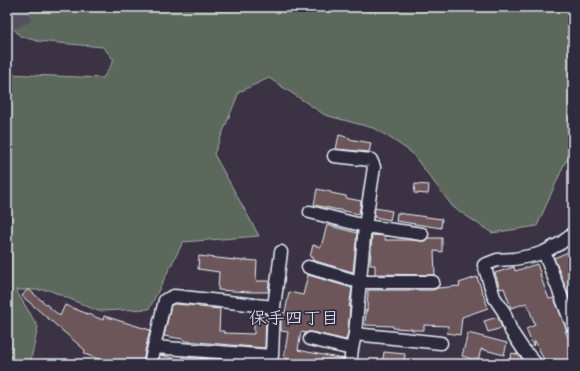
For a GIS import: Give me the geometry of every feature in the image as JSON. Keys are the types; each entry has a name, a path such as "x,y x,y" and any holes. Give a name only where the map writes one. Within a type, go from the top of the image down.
{"street":[{"path":"334,156 371,160 374,167 364,226 355,334 350,364"},
{"path":"310,212 364,226 422,234"},
{"path":"536,364 523,349 511,330 504,312 494,297 484,264 496,260 521,258 544,252 561,243 573,234"},
{"path":"154,347 272,356 274,307 282,252"},
{"path":"544,252 573,327"},
{"path":"308,266 359,282 433,282"},
{"path":"150,364 165,300 174,296 274,307"},
{"path":"355,334 441,343"},
{"path":"310,339 352,349"}],"green space":[{"path":"7,7 573,7 573,165 566,160 537,226 492,233 453,207 411,152 373,128 325,115 269,78 239,92 214,154 259,236 183,242 149,309 98,311 49,290 16,290 38,327 30,364 7,364 7,74 103,78 114,60 103,47 37,41 20,36 7,21"}],"building":[{"path":"339,135 350,138 349,139 371,143 369,152 336,149"},
{"path":"415,184 429,185 428,194 414,193"},
{"path":"317,189 361,201 359,214 314,205"},
{"path":"375,208 392,211 390,220 374,217"},
{"path":"397,213 442,219 441,228 396,221"},
{"path":"327,225 357,233 353,272 312,260 313,258 310,257 313,245 321,247"},
{"path":"372,235 386,236 385,240 425,241 428,238 442,238 442,252 434,251 435,275 375,274 375,265 370,265"},
{"path":"573,250 573,306 554,258"},
{"path":"199,256 257,261 256,281 269,281 268,292 218,290 219,272 198,269"},
{"path":"537,264 549,299 554,298 567,331 565,331 573,347 573,360 565,364 546,364 535,341 533,346 526,329 535,325 527,303 511,308 504,288 500,289 495,273 514,267 515,271"},
{"path":"308,275 352,288 349,307 348,332 346,340 312,332 301,332 298,350 343,359 343,364 297,364 298,360 284,358 288,332 281,331 281,313 285,313 289,292 303,295"},
{"path":"477,277 488,308 462,317 460,335 447,333 448,326 424,325 424,330 412,330 393,328 393,326 365,325 368,290 433,290 438,288 460,286 459,283"},
{"path":"28,289 60,316 65,305 103,320 104,316 150,330 143,364 114,364 84,354 85,350 22,296"},
{"path":"175,304 220,309 219,331 224,331 224,333 254,334 254,319 260,320 261,313 266,314 265,348 186,341 183,339 164,336 171,305"},
{"path":"498,317 502,328 488,332 484,321"},
{"path":"468,333 507,343 504,355 481,349 478,361 462,356"},
{"path":"384,352 405,354 404,364 382,364"},
{"path":"512,353 519,355 526,364 508,364"},
{"path":"160,355 182,360 183,357 209,359 208,364 158,364"}],"tunnel":[{"path":"7,20 35,7"}],"district":[{"name":"保手四丁目","path":"294,318"}]}
